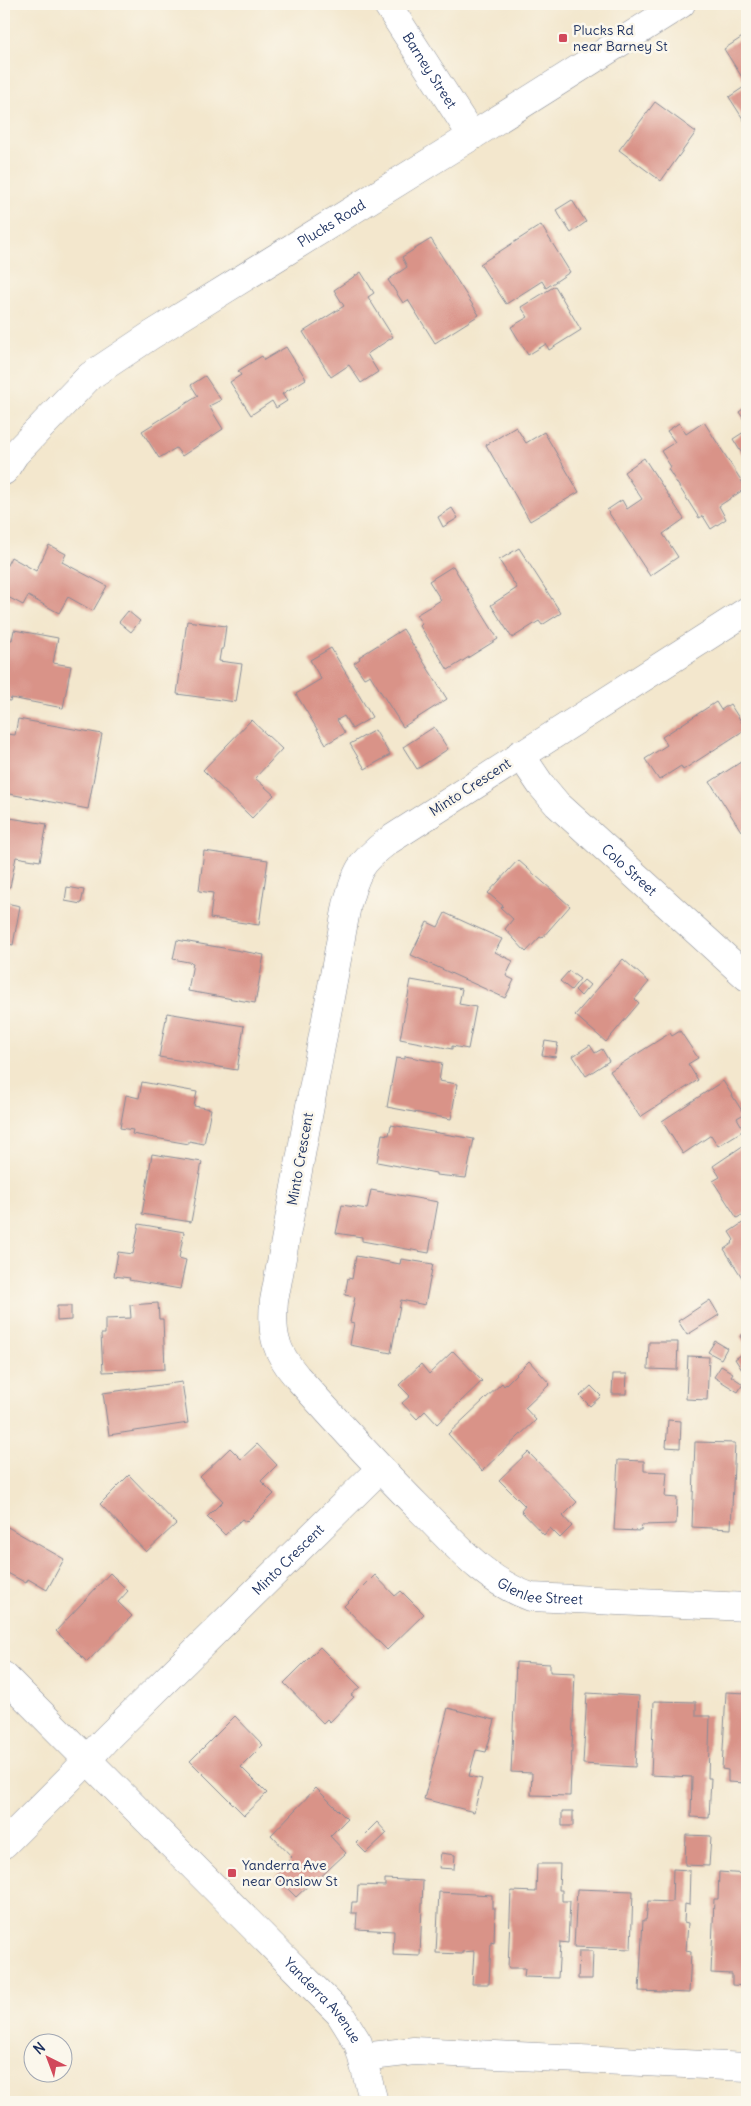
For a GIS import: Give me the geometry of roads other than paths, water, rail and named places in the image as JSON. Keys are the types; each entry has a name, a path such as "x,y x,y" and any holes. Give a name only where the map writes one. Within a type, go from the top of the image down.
{"street":[{"name":"Barney Street","path":"387,4 472,136"},
{"name":"Plucks Road","path":"7,456 90,376 150,336 681,4"},
{"name":"Minto Crescent","path":"4,1844 112,1733 380,1469 284,1362 275,1343 272,1322 274,1301 347,905 354,879 362,864 372,853 520,754 747,610"},
{"name":"Colo Street","path":"520,754 557,804 747,977"},
{"name":"Glenlee Street","path":"380,1469 472,1562 511,1590 531,1597 747,1607"},
{"name":"Yanderra Avenue","path":"4,1676 332,2005 352,2031 363,2057 414,2051 747,2067"},
{"path":"363,2057 374,2102"}],"place":[{"name":"Plucks Rd near Barney St","path":"563,38"},
{"name":"Yanderra Ave near Onslow St","path":"232,1873"}]}
